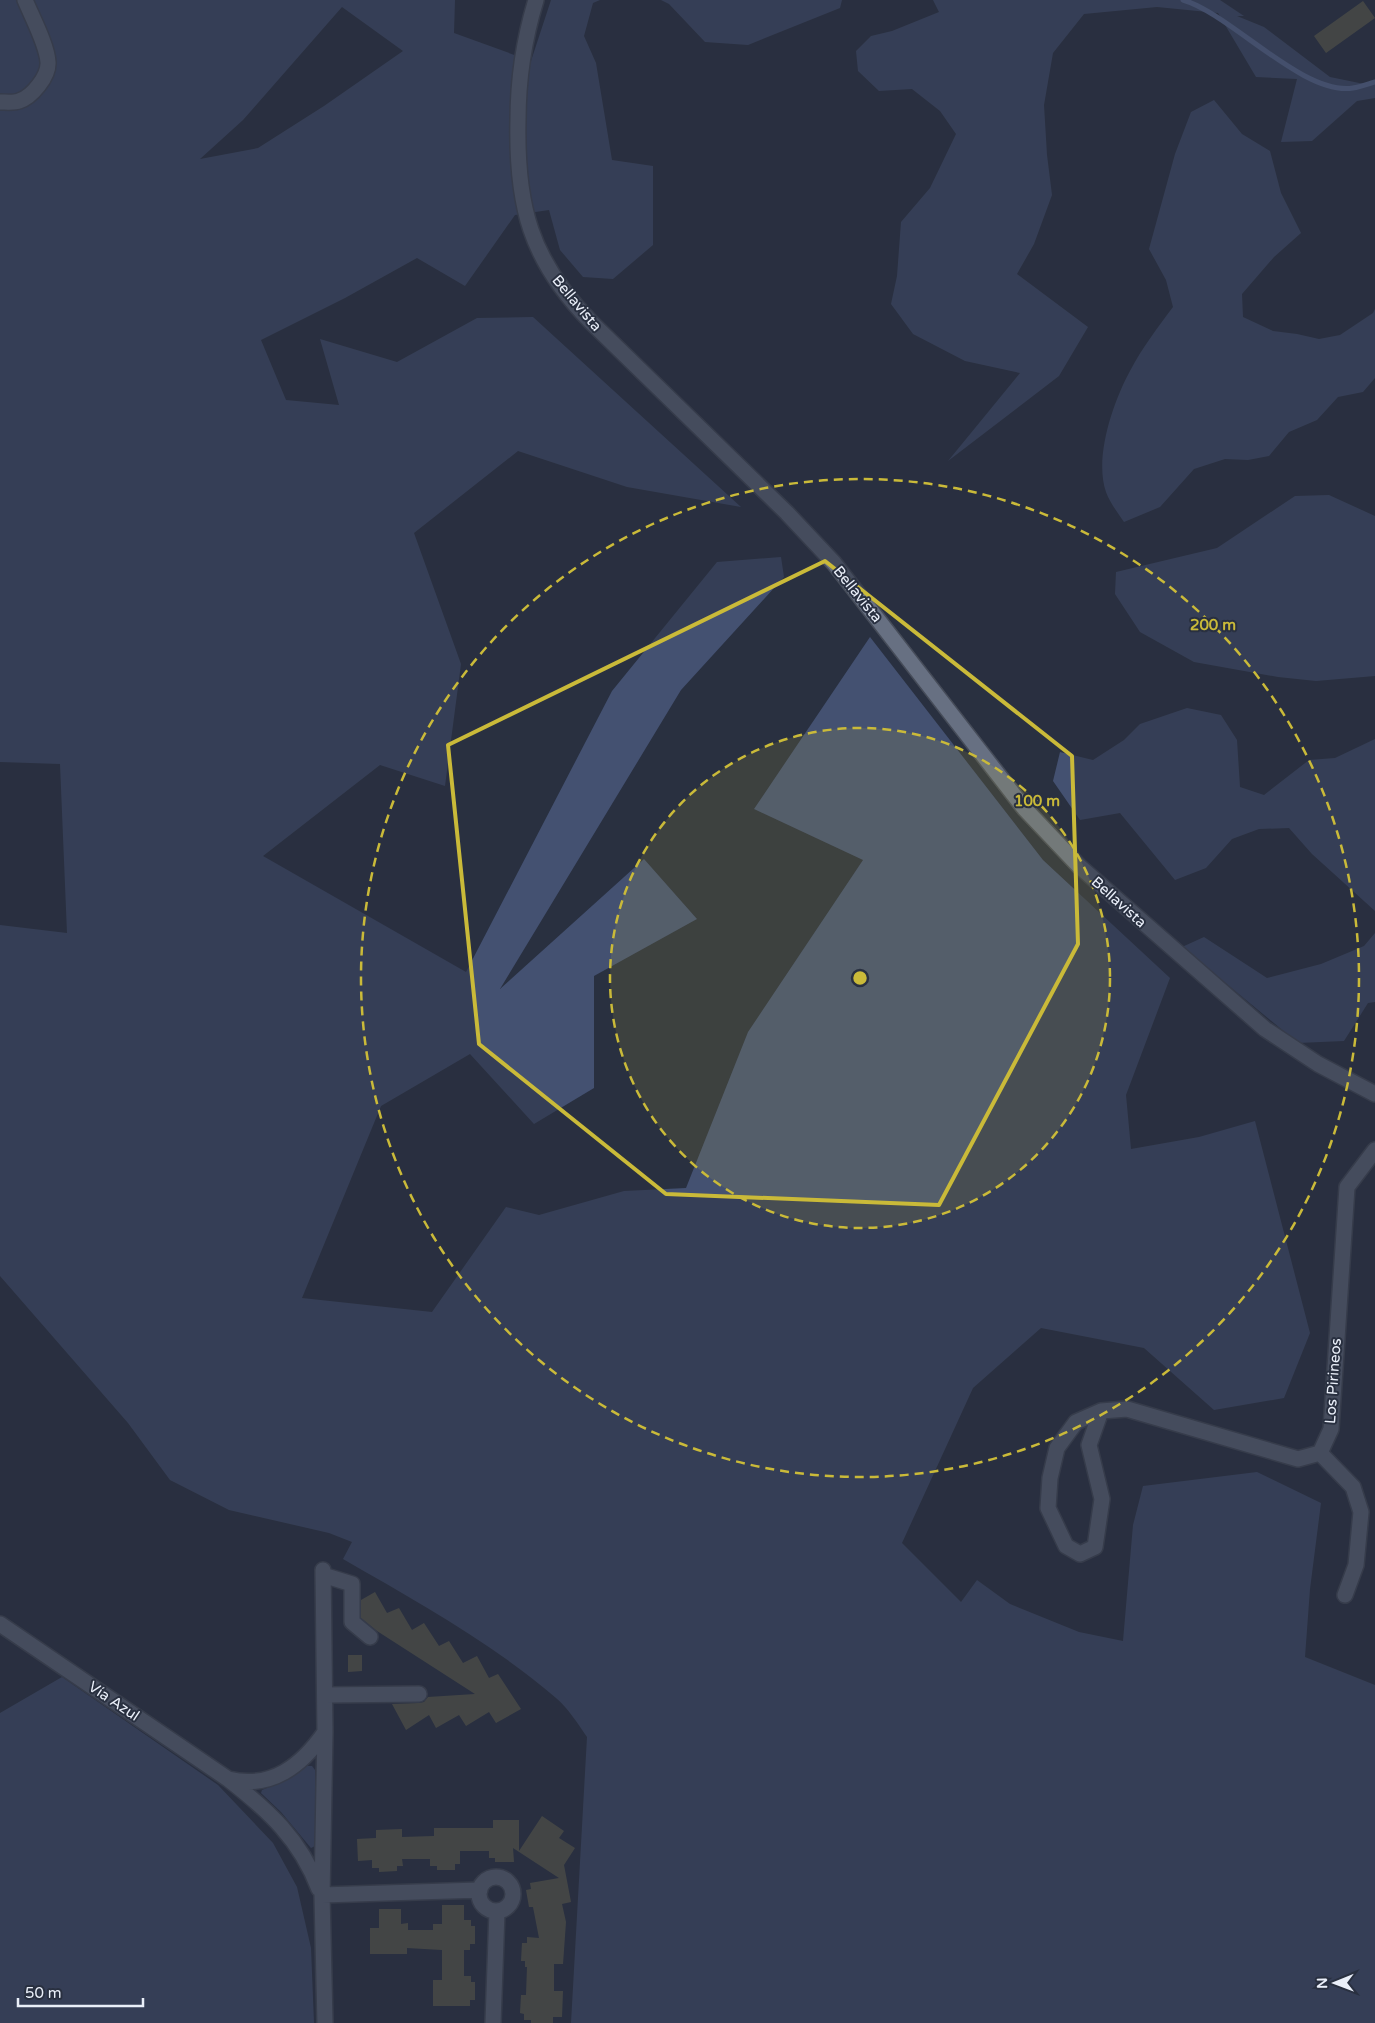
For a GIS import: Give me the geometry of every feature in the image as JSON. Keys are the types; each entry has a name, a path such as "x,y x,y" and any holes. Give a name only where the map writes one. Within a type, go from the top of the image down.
{"street":[{"path":"0,102 20,101 30,95 43,79 48,63 39,32 25,0"},
{"name":"Bellavista","path":"536,0 525,40 520,71 517,157 519,181 530,228 539,251 562,289 591,322 787,513 834,563 1018,801 1079,866 1266,1028 1318,1064 1375,1094"},
{"name":"Los Pirineos","path":"1320,1453 1331,1428 1347,1187 1375,1150"},
{"path":"1101,1411 1089,1445 1102,1499 1094,1547 1080,1554 1066,1546 1048,1508 1050,1478 1056,1448 1076,1422 1101,1411 1127,1408 1298,1458 1320,1453 1353,1487 1361,1512 1356,1565 1345,1595"},
{"name":"Vía Azul","path":"326,2023 322,1895 325,1732 323,1573 352,1584 352,1622 370,1637"},
{"name":"Vía Azul","path":"0,1624 228,1779 262,1806 292,1838 309,1864 322,1895"},
{"path":"325,1695 419,1694"},
{"name":"Vía Azul","path":"228,1779 245,1782 260,1781 286,1771 305,1758 325,1732"},
{"path":"494,1878 507,1881 513,1893 512,1900 503,1909 491,1910 482,1902 480,1890 488,1880 494,1878"},
{"path":"322,1895 480,1890"},
{"path":"493,2023 496,1911"}],"highlighted area":[{"path":"825,561 1072,756 1078,944 939,1205 666,1194 479,1044 448,745"}],"shaded area":[{"path":"0,0 455,0 454,33 531,61 551,0 600,0 593,3 584,36 596,63 612,160 653,166 653,245 613,279 583,277 560,250 549,210 515,215 465,286 417,258 345,298 261,340 286,400 339,405 320,339 397,362 477,318 533,317 741,507 627,487 518,451 414,533 461,664 445,786 380,765 263,856 466,972 612,691 717,562 781,557 784,577 681,690 500,989 644,859 697,919 594,976 594,1088 534,1124 470,1054 381,1106 302,1298 432,1312 506,1207 539,1215 624,1191 686,1188 748,1032 863,860 754,809 870,637 1043,860 1170,978 1126,1095 1131,1149 1199,1137 1255,1121 1310,1333 1284,1398 1214,1410 1144,1348 1041,1328 973,1388 902,1543 961,1602 977,1580 1010,1604 1079,1632 1123,1641 1133,1525 1143,1486 1257,1472 1321,1503 1310,1589 1305,1657 1375,1685 1375,2023 571,2023 587,1737 573,1716 560,1702 531,1678 480,1641 343,1559 352,1542 329,1533 229,1510 170,1480 128,1423 0,1276 0,925 67,933 60,764 0,762","holes":["342,7 403,51 324,106 258,148 200,159 243,120"]},
{"path":"661,0 842,0 840,8 748,45 705,42 669,4"},
{"path":"933,0 1220,0 1244,16 1237,16 1264,27 1330,77 1369,85 1375,82 1375,98 1357,101 1312,141 1281,142 1297,79 1256,77 1218,13 1157,7 1084,14 1053,53 1044,105 1052,195 1034,244 1017,274 1088,327 1059,376 948,461 1020,373 965,361 913,334 891,304 897,276 901,222 930,188 956,134 940,111 912,89 879,91 858,71 856,51 871,36 892,31 939,12"},
{"path":"1214,100 1242,134 1270,151 1281,193 1301,233 1274,257 1242,294 1243,317 1273,331 1319,339 1340,335 1373,313 1375,309 1375,378 1363,392 1338,397 1317,420 1289,432 1269,456 1248,460 1225,459 1194,469 1160,507 1124,522 1106,492 1103,478 1102,463 1107,430 1117,398 1130,371 1173,307 1166,280 1149,249 1175,154 1191,112"},
{"path":"1329,495 1375,516 1375,676 1316,681 1278,677 1194,662 1140,632 1115,594 1116,572 1217,548 1295,496"},
{"path":"1187,708 1221,715 1237,740 1240,787 1264,795 1309,760 1335,758 1375,739 1375,911 1312,854 1289,828 1259,829 1232,839 1206,868 1175,880 1120,813 1080,820 1053,781 1060,752 1093,760 1124,740 1140,724"},
{"path":"1375,933 1375,1002 1368,1003 1344,1041 1298,1043 1182,947 1204,937 1267,978 1321,964 1364,946"},
{"path":"62,1677 218,1785 273,1843 297,1887 311,1948 314,2023 0,2023 0,1713"},
{"path":"307,1766 312,1766 315,1770 315,1846 311,1848 281,1812 261,1793 262,1790 284,1781"}],"building":[{"path":"1363,1 1375,18 1326,53 1314,36"},
{"path":"375,1592 387,1613 399,1608 412,1630 424,1623 439,1646 449,1641 463,1663 477,1656 489,1678 498,1674 521,1709 496,1723 489,1712 466,1726 459,1715 436,1728 429,1715 406,1730 392,1704 419,1703 424,1702 428,1697 475,1694 377,1631 361,1618 361,1600"},
{"path":"348,1655 362,1655 362,1671 348,1672"},
{"path":"542,1816 564,1831 559,1838 575,1848 564,1865 571,1902 562,1904 566,1922 563,1964 554,1964 554,1991 563,1991 562,2017 553,2017 553,2023 531,2023 531,2020 524,2020 524,2014 520,2013 521,1995 526,1995 527,1967 525,1967 525,1961 521,1961 522,1943 527,1943 527,1937 539,1938 533,1907 529,1907 526,1890 531,1889 530,1883 559,1878 513,1848 514,1862 495,1862 495,1858 489,1858 489,1851 460,1851 460,1864 455,1864 455,1870 437,1870 437,1866 430,1866 430,1859 402,1859 403,1866 397,1866 397,1871 379,1872 379,1868 372,1868 372,1860 358,1861 357,1839 376,1838 376,1830 402,1829 402,1837 434,1836 434,1828 493,1828 493,1820 519,1820 519,1851"},
{"path":"442,1905 464,1905 464,1920 471,1920 471,1926 475,1926 475,1944 470,1944 470,1950 464,1950 464,1976 471,1976 471,1982 475,1982 475,2000 470,2000 470,2006 433,2006 433,1980 442,1980 442,1950 407,1948 407,1954 370,1954 370,1928 379,1928 379,1909 401,1909 401,1924 408,1923 408,1930 433,1930 433,1924 442,1924"}],"waterway":[{"path":"1183,0 1202,8 1223,21 1267,52 1312,80 1333,87 1353,88 1375,82"}]}
